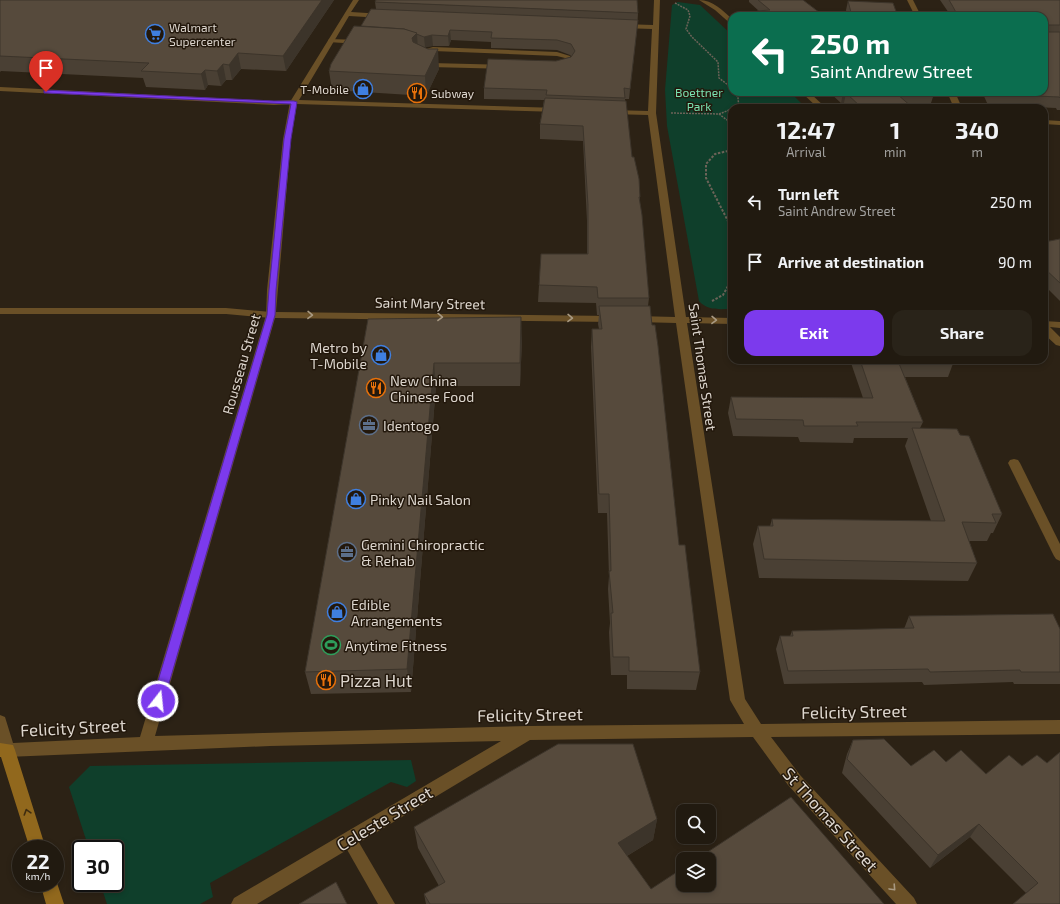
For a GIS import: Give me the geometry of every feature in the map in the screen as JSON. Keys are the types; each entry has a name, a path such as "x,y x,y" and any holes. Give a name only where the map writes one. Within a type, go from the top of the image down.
{"street":[{"name":"Rousseau Street","path":"146,742 271,315 272,290 288,139 294,102 356,0"},
{"name":"Saint Thomas Street","path":"657,0 652,113 681,320 738,700 757,732"},
{"path":"702,0 717,9 728,19"},
{"path":"910,0 916,12"},
{"path":"347,14 394,16"},
{"path":"616,25 656,27"},
{"path":"809,96 818,104"},
{"path":"294,102 568,110"},
{"path":"606,111 652,113"},
{"path":"1048,122 1060,123"},
{"name":"Saint Mary Street","path":"271,315 728,321"},
{"path":"1048,324 1060,325"},
{"path":"1048,332 1060,343"},
{"path":"0,722 4,750 35,840"},
{"name":"Felicity Street","path":"4,750 146,742 529,732 757,732 1060,727"},
{"name":"Celeste Street","path":"240,904 529,732"},
{"name":"St Thomas Street","path":"757,732 794,780 908,904"},
{"path":"52,892 55,904"}],"lane":[{"path":"330,41 366,42"},
{"path":"415,47 425,51 438,48 557,54 568,57 570,62 568,65 556,68 430,65 422,63 418,60 418,57 425,51"},
{"path":"0,89 274,103 294,102"},
{"path":"0,311 226,311 271,315"},
{"path":"1014,462 1060,556"},
{"path":"349,839 387,904"}],"path":[{"path":"673,0 673,2 688,10 690,16 686,29 692,37 718,62 719,78 728,85"},
{"path":"652,113 719,114 728,109"},
{"path":"719,114 728,120"},
{"path":"728,151 715,154 710,159 706,164 706,178 728,221"}],"green space":[{"name":"Boettner Park","path":"678,2 700,5 728,31 728,96 794,96 802,104 728,104 728,309 710,308 699,301 667,126 665,90 672,5"},
{"path":"411,760 416,781 407,787 391,782 210,883 213,897 200,904 107,904 103,892 124,892 124,840 86,840 69,787 90,766"}],"building":[{"name":"Walmart Supercenter","path":"0,0 322,0 283,56 238,53 229,65 223,64 217,71 205,70 201,74 141,71 149,63 0,56"},
{"path":"376,0 637,0 638,13 375,2"},
{"path":"758,0 803,0 819,12 757,11 770,10"},
{"path":"949,0 1060,0 1060,25 1048,25 1048,12 956,12"},
{"path":"848,1 893,3 896,12 851,12"},
{"path":"371,9 638,20 630,89 624,88 625,98 546,95 547,90 484,88 488,59 556,61 571,57 575,51 571,44 557,40 491,38 492,32 450,30 448,36 432,35 424,37 404,29 361,26"},
{"path":"354,26 404,29 417,33 412,38 413,42 428,49 438,49 425,76 329,71 331,64"},
{"path":"1048,32 1060,32 1060,98 1037,96 1048,96"},
{"path":"849,96 899,96 908,104 858,104"},
{"path":"545,98 626,101 632,157 634,157 639,179 639,197 642,215 649,298 598,298 597,287 539,285 541,254 588,254 588,205 583,126 540,124"},
{"path":"1060,239 1060,283 1048,272 1048,241"},
{"path":"599,306 650,306 652,325 655,325 658,346 679,545 685,545 700,672 629,671 629,657 613,657 611,613 613,613 609,571 611,571 609,494 599,494 592,329 602,329"},
{"path":"521,317 520,363 434,363 407,669 305,672 368,319"},
{"path":"861,364 899,364 923,422 856,422 858,426 804,426 803,420 736,419 731,397 873,398"},
{"path":"912,428 957,429 960,435 969,436 1002,514 992,514 996,523 962,522 977,563 764,559 758,526 773,526 772,519 945,521"},
{"path":"1053,614 1060,629 1060,672 1021,672 1020,670 930,672 928,669 788,671 780,636 793,636 792,631 914,628 909,616"},
{"path":"884,739 911,766 934,750 946,762 961,750 986,774 1009,755 1022,766 1037,755 1047,763 1060,752 1060,904 1013,904 1038,883 979,824 938,855 847,759 853,740"},
{"path":"558,744 633,744 657,819 618,843 651,889 676,873 676,892 716,892 716,852 708,852 791,797 884,904 430,904 424,894 445,882 414,827"},
{"path":"336,882 347,904 299,904"}],"place":[{"name":"Walmart Supercenter","path":"155,34"},
{"name":"T-Mobile","path":"363,89"},
{"name":"Subway","path":"417,93"},
{"name":"Metro by T-Mobile","path":"381,355"},
{"name":"New China Chinese Food","path":"376,388"},
{"name":"Identogo","path":"369,425"},
{"name":"Pinky Nail Salon","path":"356,499"},
{"name":"Gemini Chiropractic & Rehab","path":"347,552"},
{"name":"Edible Arrangements","path":"337,612"},
{"name":"Anytime Fitness","path":"331,645"},
{"name":"Pizza Hut","path":"326,680"}],"route":[{"path":"46,92 274,103 294,102 288,139 272,290 271,315 158,701"}]}
